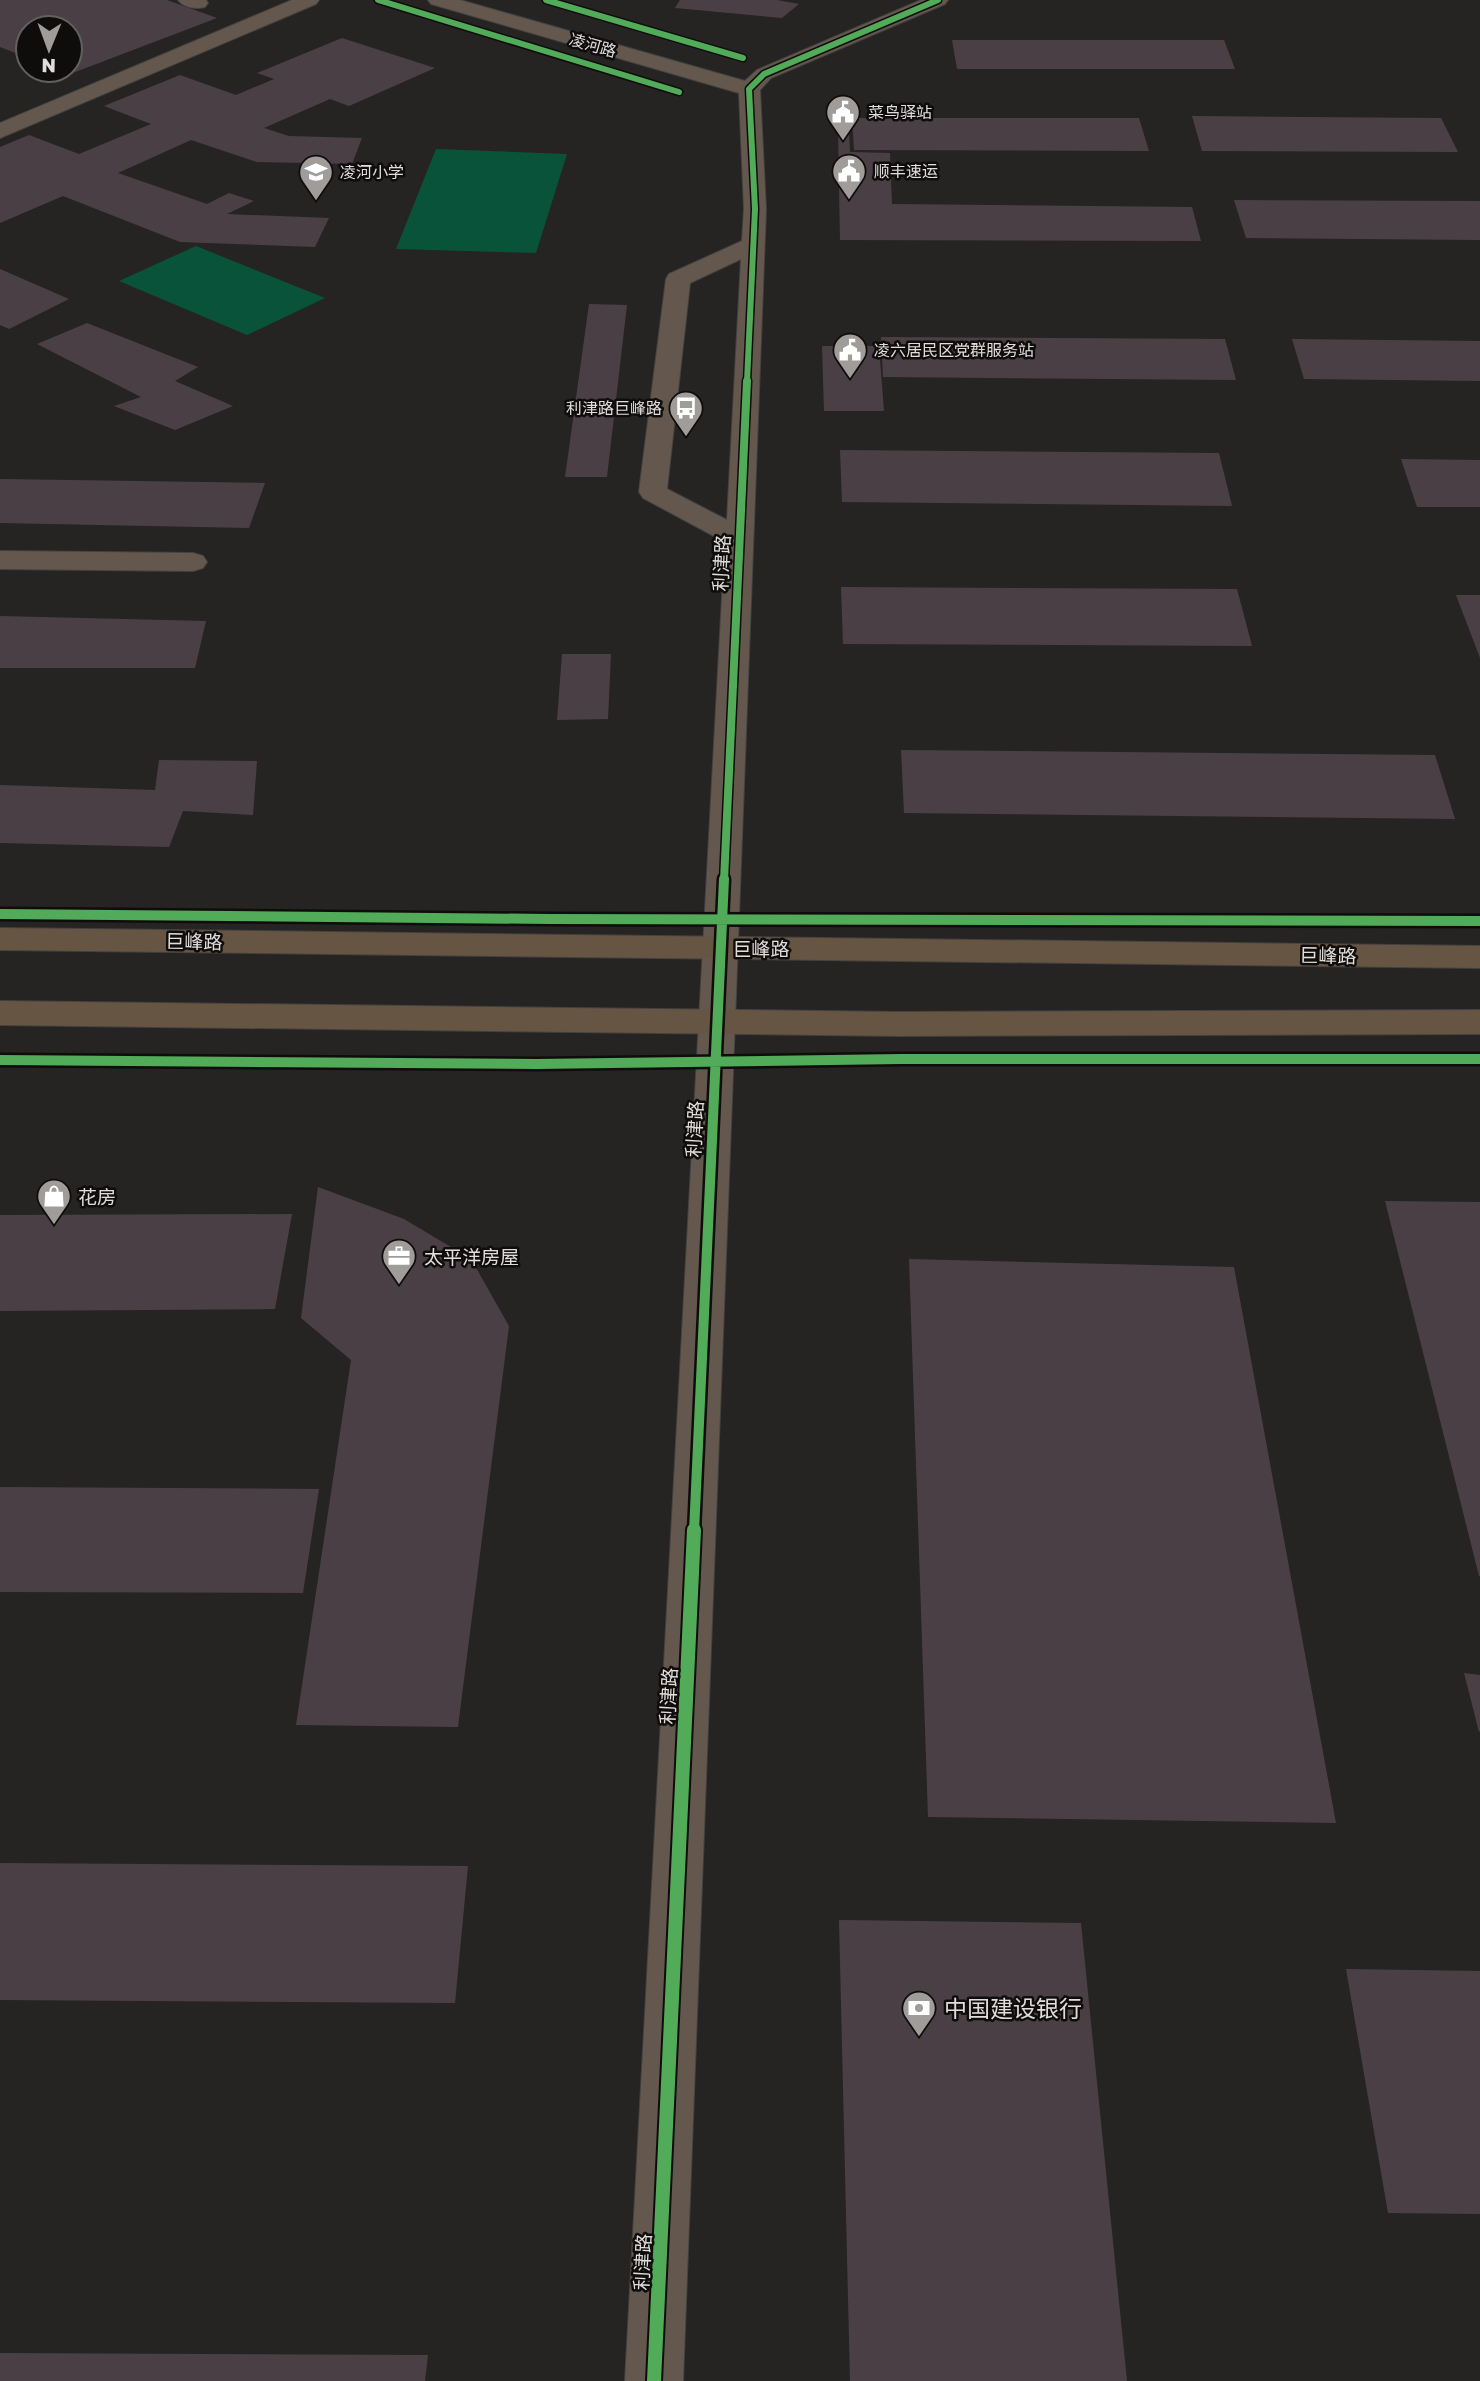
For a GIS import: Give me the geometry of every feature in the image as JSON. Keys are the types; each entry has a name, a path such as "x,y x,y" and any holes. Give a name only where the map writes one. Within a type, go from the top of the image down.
{"main road":[{"name":"巨峰路","path":"0,939 1480,957"},
{"path":"0,1013 898,1024 1480,1022"}],"street":[{"path":"0,131 309,0"},
{"name":"凌河路","path":"438,0 756,82"},
{"path":"756,82 938,0"},
{"name":"凌河路","path":"524,4 756,82"},
{"name":"利津路","path":"654,2381 755,209 756,82"},
{"path":"739,538 653,492 678,279 753,245"},
{"path":"0,560 193,562"}],"green space":[{"path":"436,149 567,154 536,253 396,249"},
{"path":"196,246 325,298 247,335 119,281"}],"building":[{"path":"0,0 167,0 217,18 84,69 84,14 14,14 14,52 0,47"},
{"path":"680,0 777,0 799,4 782,18 675,8"},
{"path":"342,38 435,68 349,106 330,99 264,128 289,136 362,138 352,164 257,162 191,140 118,173 207,204 229,193 254,201 227,214 329,218 315,247 180,242 63,196 0,223 0,147 29,135 79,154 151,124 104,106 180,75 236,95 274,79 257,73"},
{"path":"952,40 1224,40 1235,69 957,69"},
{"path":"1192,116 1441,118 1458,152 1202,151"},
{"path":"852,118 1139,118 1149,151 854,150"},
{"path":"838,129 849,129 850,152 890,153 892,204 1192,207 1201,241 840,240"},
{"path":"1234,200 1480,201 1480,240 1246,238"},
{"path":"0,269 69,299 9,329 0,325"},
{"path":"589,304 627,305 607,477 565,477"},
{"path":"87,323 198,367 175,381 233,406 175,430 114,406 141,397 37,344"},
{"path":"881,337 1225,339 1236,380 883,377"},
{"path":"1292,339 1480,341 1480,381 1304,379"},
{"path":"822,346 879,346 884,411 824,411"},
{"path":"840,450 1219,453 1232,506 842,502"},
{"path":"1401,459 1480,460 1480,507 1417,507"},
{"path":"0,479 265,483 249,528 0,523"},
{"path":"841,587 1237,589 1252,646 843,644"},
{"path":"1456,595 1480,595 1480,658"},
{"path":"0,616 206,621 195,668 0,668"},
{"path":"562,654 611,654 608,719 557,720"},
{"path":"901,750 1435,755 1455,819 904,813"},
{"path":"159,760 257,761 253,815 183,811 169,847 0,843 0,785 155,790"},
{"path":"318,1187 404,1219 471,1259 509,1326 458,1727 296,1725 351,1360 301,1318"},
{"path":"1385,1201 1480,1202 1480,1576 1479,1576"},
{"path":"292,1214 275,1309 0,1311 0,1215"},
{"path":"909,1259 1234,1267 1336,1823 928,1817"},
{"path":"0,1487 319,1489 303,1593 0,1592"},
{"path":"1464,1673 1480,1675 1479,1732"},
{"path":"0,1863 468,1866 455,2003 0,2000"},
{"path":"839,1920 1081,1923 1127,2381 850,2381"},
{"path":"1346,1969 1480,1971 1480,2214 1388,2213"},
{"path":"0,2353 428,2355 425,2381 0,2381"}],"cycle path":[{"path":"378,0 679,92"},
{"path":"546,0 743,58"},
{"path":"654,2381 755,209 749,89 764,74 938,0"},
{"path":"0,914 550,919 1480,921"},
{"path":"0,1060 536,1064 901,1059 1480,1059"}],"place":[{"name":"菜鸟驿站","path":"843,142"},
{"name":"顺丰速运","path":"849,201"},
{"name":"凌河小学","path":"316,202"},
{"name":"凌六居民区党群服务站","path":"850,380"},
{"name":"利津路巨峰路","path":"686,438"},
{"name":"花房","path":"54,1226"},
{"name":"太平洋房屋","path":"399,1286"},
{"name":"中国建设银行","path":"919,2038"}]}
